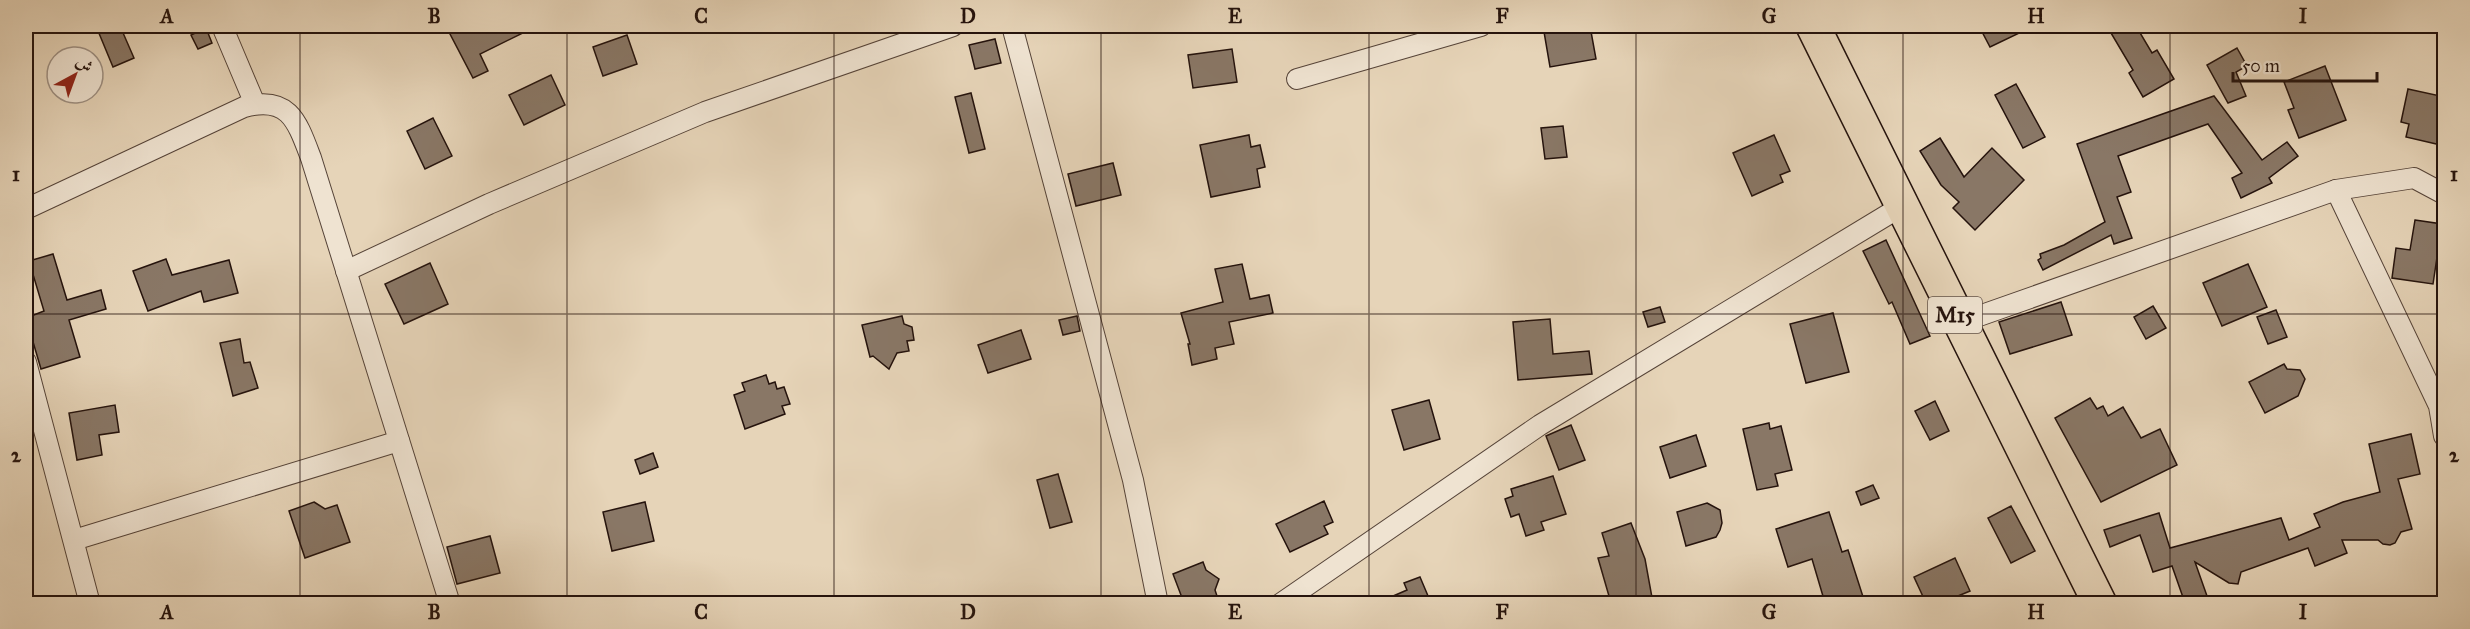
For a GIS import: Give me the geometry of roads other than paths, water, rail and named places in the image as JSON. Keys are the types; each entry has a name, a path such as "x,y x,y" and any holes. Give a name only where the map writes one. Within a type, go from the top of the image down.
{"highway":[{"name":"M15","path":"1813,26 1959,324 2100,603"}],"street":[{"path":"222,26 255,104"},
{"path":"346,271 489,204 705,112 953,26"},
{"path":"1012,26 1133,480 1158,603"},
{"path":"1297,79 1481,26"},
{"path":"26,209 233,112 255,104 276,104 291,115 311,158 450,603"},
{"path":"1959,324 2336,190 2414,178 2445,194"},
{"path":"2336,190 2439,406 2445,436"},
{"path":"1280,603 1540,425 1902,206"},
{"path":"26,362 90,603"},
{"path":"74,540 399,441"}]}
